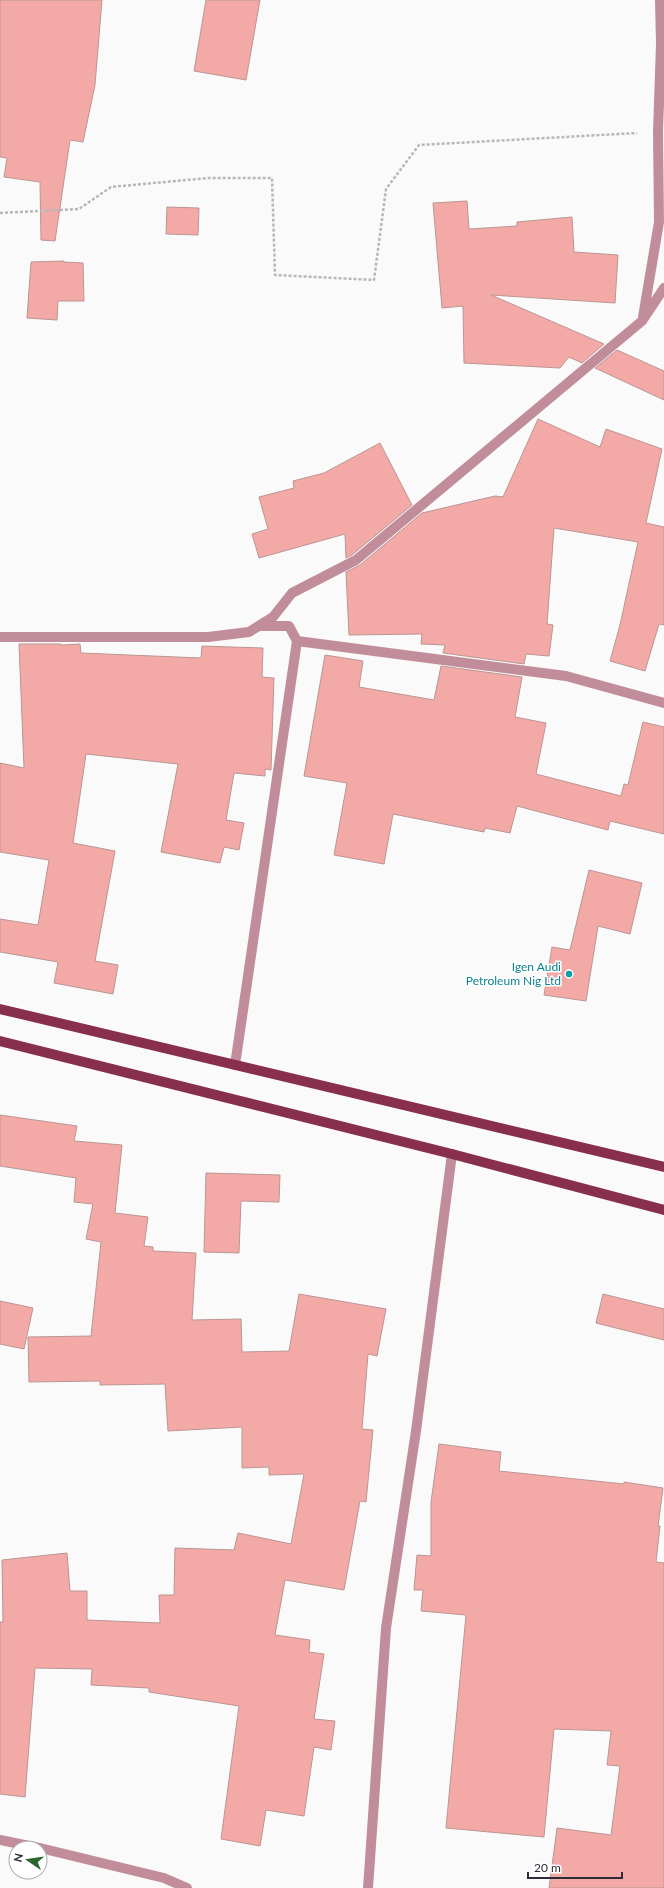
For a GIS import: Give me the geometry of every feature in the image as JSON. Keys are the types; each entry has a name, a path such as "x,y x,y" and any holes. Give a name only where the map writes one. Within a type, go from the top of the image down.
{"main road":[{"path":"0,1009 664,1167"},
{"path":"0,1041 452,1154 664,1210"}],"street":[{"path":"642,321 659,222 658,132 661,44 660,0"},
{"path":"0,637 208,637 249,632 261,626 273,617 292,593 356,560 642,321 664,288"},
{"path":"235,1064 297,641 289,626 261,626"},
{"path":"297,641 566,676 664,703"},
{"path":"368,1888 386,1628 414,1439 452,1154"},
{"path":"48,1850 164,1878 187,1888"}],"path":[{"path":"0,213 79,209 111,187 208,178 272,178 275,275 374,280 386,189 420,145 658,132"}],"building":[{"path":"0,0 102,0 95,85 83,142 70,140 55,241 41,240 40,182 4,177 7,158 0,157"},
{"path":"206,0 260,0 246,80 194,71"},
{"path":"467,201 469,229 517,226 517,222 572,217 574,252 618,255 615,303 491,295 604,344 582,363 569,357 560,368 464,363 463,306 442,308 433,203"},
{"path":"167,207 199,208 198,235 166,234"},
{"path":"64,261 83,263 84,301 58,301 57,320 27,318 31,262"},
{"path":"617,350 664,371 664,400 595,368"},
{"path":"538,419 600,447 606,429 662,449 646,523 664,527 664,625 659,624 645,671 610,661 620,625 638,542 554,528 547,624 553,625 549,656 526,654 524,664 443,653 445,645 421,644 422,634 349,635 346,572 360,565 422,513 495,496 503,497"},
{"path":"380,443 412,505 352,555 346,558 345,534 259,558 252,534 268,529 259,497 294,488 293,481 324,473"},
{"path":"19,644 80,644 81,653 201,658 202,646 263,648 262,677 274,678 271,770 265,769 265,776 234,773 226,820 244,823 239,850 224,847 220,863 161,852 178,764 86,754 73,843 115,851 95,961 118,965 113,994 54,983 58,962 0,952 0,919 38,925 49,860 0,852 0,763 24,768"},
{"path":"325,655 363,661 359,687 434,700 441,666 522,677 515,717 546,723 536,774 621,796 624,784 628,785 643,722 664,727 664,834 610,821 608,830 517,806 510,833 485,828 484,832 393,814 384,864 334,855 347,783 304,776"},
{"path":"589,870 642,883 630,934 598,926 586,1001 544,995 552,947 570,950"},
{"path":"0,1115 77,1126 74,1141 122,1145 115,1213 148,1217 144,1246 153,1247 153,1251 196,1253 192,1320 241,1319 242,1352 289,1351 299,1294 386,1309 377,1356 368,1354 362,1429 373,1430 366,1502 360,1501 344,1590 285,1580 275,1635 310,1640 309,1652 324,1654 314,1719 335,1721 331,1750 314,1747 304,1816 266,1810 260,1846 221,1839 239,1706 149,1692 149,1688 91,1685 92,1669 35,1668 25,1797 0,1794 0,1622 3,1622 2,1560 67,1553 70,1591 87,1591 87,1620 160,1623 159,1595 174,1595 175,1548 234,1550 238,1533 291,1544 304,1474 269,1475 269,1467 242,1468 242,1427 168,1431 165,1384 100,1385 100,1381 29,1382 28,1337 91,1336 101,1242 86,1239 93,1204 74,1202 76,1178 0,1166"},
{"path":"206,1173 280,1175 279,1202 241,1201 239,1253 204,1252"},
{"path":"603,1294 664,1309 664,1340 596,1323"},
{"path":"0,1301 33,1308 24,1349 0,1344"},
{"path":"439,1444 501,1452 499,1471 624,1484 624,1482 663,1488 658,1526 660,1526 656,1562 664,1563 664,1888 549,1888 557,1828 611,1835 620,1766 607,1765 611,1731 554,1729 544,1837 446,1828 466,1615 421,1611 423,1590 414,1590 417,1555 431,1556 431,1502"}],"place":[{"name":"Igen Audi Petroleum Nig Ltd","path":"569,974"}]}
